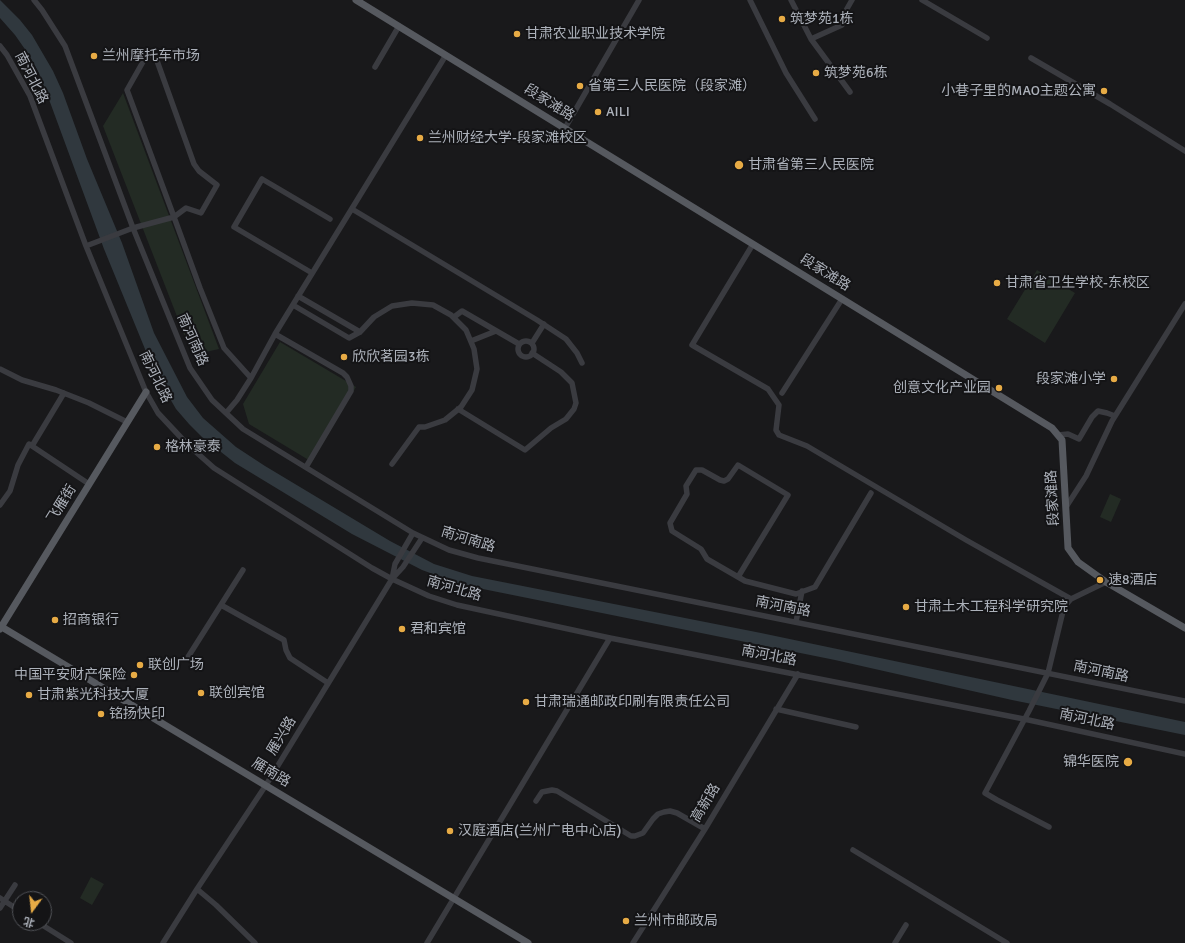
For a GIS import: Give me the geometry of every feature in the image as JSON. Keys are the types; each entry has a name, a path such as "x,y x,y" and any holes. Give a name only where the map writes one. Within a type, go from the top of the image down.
{"main road":[{"name":"段家滩路","path":"356,0 1052,428 1062,440 1068,548 1078,562 1106,582 1185,628"},
{"name":"飞雁街","path":"1,627 146,392"},
{"name":"雁南路","path":"1,627 528,943"}],"street":[{"name":"南河南路","path":"34,0 42,10 64,46 133,228 190,368 212,400 243,429 413,533 449,550 478,558 1185,702"},
{"path":"565,128 639,0"},
{"path":"750,0 786,73 815,119"},
{"path":"791,0 811,40 850,92"},
{"path":"811,40 842,26 844,14 852,0"},
{"path":"922,0 987,38"},
{"path":"375,67 399,26"},
{"name":"南河北路","path":"0,46 7,55 30,96 86,246 146,392 163,418 187,444 214,468 392,580 429,596 457,604 610,638 1024,719 1185,754"},
{"path":"86,246 133,228 174,217 186,208 201,213 217,185 199,171 194,164 156,58 148,53 127,90 174,217 200,288 224,348 251,378"},
{"path":"226,413 237,400 251,378 275,334 446,55"},
{"path":"1031,58 1110,104 1185,151"},
{"path":"312,274 234,227 262,179 330,219"},
{"path":"352,209 544,324 566,339 577,353 582,363"},
{"path":"753,244 692,345 768,389 779,405 776,430 779,435 807,446 1071,599"},
{"path":"298,296 360,332"},
{"path":"782,393 842,299"},
{"path":"293,305 349,338 360,332 374,317 392,306 412,303 433,306 454,318 466,330 474,349 477,370 472,390 458,409 445,420 425,427 419,427 392,464"},
{"path":"1066,507 1086,476 1115,416 1185,304"},
{"path":"454,318 462,310 519,344"},
{"path":"519,344 518,349 522,355 526,356 532,353 534,348 532,344 544,324"},
{"path":"471,341 496,331"},
{"path":"275,334 343,373 347,377 351,386 351,391 306,467"},
{"path":"519,344 525,341 532,344"},
{"path":"458,409 525,450 551,428 566,419 574,409 576,403 572,383 561,372 532,353"},
{"path":"0,369 22,380 64,393 89,403 127,422"},
{"path":"32,446 64,393"},
{"path":"1058,435 1068,434 1079,438 1092,417 1098,411 1115,416"},
{"path":"0,505 10,491 18,465 29,444 89,484"},
{"path":"738,577 788,495 738,465 728,479 724,481 702,470 696,470 686,486 687,494 671,520 670,529 701,549 707,559 738,577 745,581 796,594 815,587 871,493"},
{"path":"392,580 395,564 413,533"},
{"path":"392,580 403,568 422,538"},
{"path":"188,656 243,570"},
{"name":"雁兴路","path":"163,943 266,785 392,580"},
{"path":"1049,828 985,793 1048,673 1064,607 1071,599 1106,582"},
{"path":"796,622 802,592"},
{"path":"221,605 284,640 286,650 290,658 328,683"},
{"path":"427,943 610,638"},
{"name":"高新路","path":"634,943 705,829 798,674"},
{"path":"776,709 856,727"},
{"path":"536,801 542,792 552,790 557,791 631,836 643,833 653,818 658,814 670,811 705,829"},
{"path":"853,850 1007,943"},
{"path":"0,908 2,900 15,885"},
{"path":"197,890 216,905 256,943"},
{"path":"2,900 12,906"},
{"path":"895,943 906,925"},
{"path":"52,931 71,943"}],"shaded area":[{"path":"0,0 20,20 32,35 53,71 63,93 87,159 122,243 154,333 187,397 203,418 236,447 265,466 390,541 434,564 472,576 761,633 1185,722 1185,735 1012,700 835,660 463,585 422,570 352,534 235,463 202,437 189,424 176,409 154,371 104,249 39,73 15,35 0,18"},
{"path":"123,93 219,349 192,355 103,126"},
{"path":"1037,270 1075,293 1045,343 1007,319"},
{"path":"280,342 356,387 312,462 249,424 243,404"},
{"path":"1110,494 1121,499 1111,522 1100,517"},
{"path":"91,877 104,884 92,905 80,898"}],"place":[{"name":"筑梦苑1栋","path":"782,19"},
{"name":"甘肃农业职业技术学院","path":"517,34"},
{"name":"兰州摩托车市场","path":"94,56"},
{"name":"筑梦苑6栋","path":"816,73"},
{"name":"省第三人民医院（段家滩）","path":"580,86"},
{"name":"小巷子里的MAO主题公寓","path":"1104,91"},
{"name":"AILI","path":"598,112"},
{"name":"兰州财经大学-段家滩校区","path":"420,138"},
{"name":"甘肃省第三人民医院","path":"739,165"},
{"name":"甘肃省卫生学校-东校区","path":"997,283"},
{"name":"欣欣茗园3栋","path":"344,357"},
{"name":"段家滩小学","path":"1114,379"},
{"name":"创意文化产业园","path":"999,388"},
{"name":"格林豪泰","path":"157,447"},
{"name":"速8酒店","path":"1100,580"},
{"name":"甘肃土木工程科学研究院","path":"906,607"},
{"name":"招商银行","path":"55,620"},
{"name":"君和宾馆","path":"402,629"},
{"name":"联创广场","path":"140,665"},
{"name":"中国平安财产保险","path":"134,675"},
{"name":"联创宾馆","path":"201,693"},
{"name":"甘肃紫光科技大厦","path":"29,695"},
{"name":"甘肃瑞通邮政印刷有限责任公司","path":"526,702"},
{"name":"铭扬快印","path":"101,714"},
{"name":"锦华医院","path":"1128,762"},
{"name":"汉庭酒店(兰州广电中心店)","path":"450,831"},
{"name":"兰州市邮政局","path":"626,921"}]}
